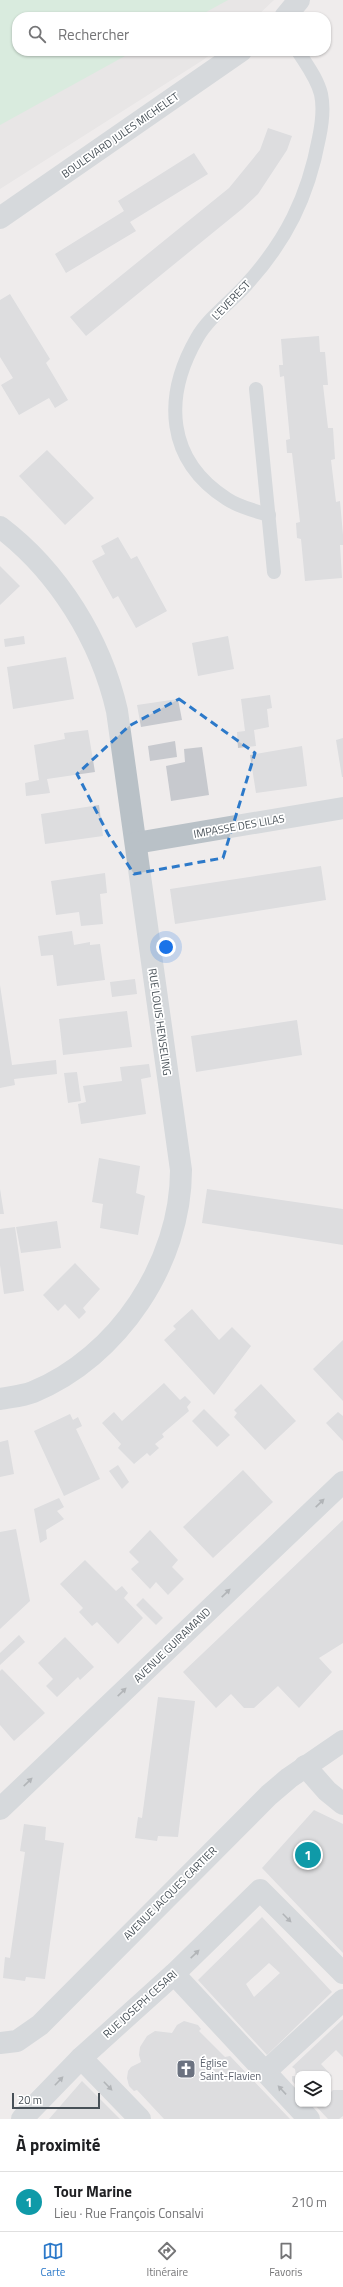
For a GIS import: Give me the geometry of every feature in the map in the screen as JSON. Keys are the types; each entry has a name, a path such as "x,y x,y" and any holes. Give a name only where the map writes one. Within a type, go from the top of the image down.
{"street":[{"path":"289,12 299,0"},
{"name":"BOULEVARD JULES MICHELET","path":"0,218 234,56"},
{"name":"RUE LOUIS HENSELING","path":"0,527 39,563 67,598 79,616 104,668 117,711 181,1170 179,1199 175,1220 159,1264 141,1301 108,1339 71,1372 31,1393 0,1399"},
{"name":"IMPASSE DES LILAS","path":"136,843 343,808"},
{"name":"AVENUE GUIRAMAND","path":"0,1809 343,1482"},
{"name":"AVENUE JACQUES CARTIER","path":"0,2043 17,2041 40,2025 269,1795 305,1766 343,1741"},
{"path":"305,1766 327,1791 343,1804"},
{"name":"RUE JOSEPH CESARI","path":"22,2119 81,2058 174,1974 260,1890 343,1973"},
{"path":"174,1974 309,2119"},
{"path":"266,2072 343,2000"},
{"path":"81,2058 140,2119"}],"lane":[{"name":"L'EVEREST","path":"269,515 244,507 210,487 196,470 177,438 174,410 183,371 198,336 262,267 297,213 305,193 318,146 322,108 321,94 317,84 301,56"},
{"path":"256,389 274,572"}],"highlighted area":[{"path":"179,699 255,753 223,858 134,874 108,834 77,774 129,726"}],"shaded area":[{"path":"0,0 274,0 261,12 12,12 12,56 208,56 0,189"}],"green space":[{"path":"0,0 228,0 206,12 12,12 12,56 125,56 0,125"}],"building":[{"path":"268,128 292,136 287,150 258,194 242,209 86,336 70,317 229,188 260,150"},
{"path":"194,153 208,174 130,222 136,231 66,273 55,254 124,211 118,201"},
{"path":"10,294 50,359 46,363 68,400 55,408 49,398 19,415 1,385 13,378 0,357 0,300"},
{"path":"319,336 320,352 325,352 328,385 323,385 328,428 333,428 335,459 331,460 336,502 340,501 343,535 343,545 340,545 342,578 305,581 301,539 297,538 296,523 300,522 292,453 287,453 286,440 290,439 284,376 280,377 279,365 283,365 281,339"},
{"path":"47,450 94,498 65,525 19,476"},
{"path":"118,537 131,559 137,556 167,611 136,628 118,596 113,599 92,561 105,554 101,546"},
{"path":"0,566 20,586 0,605"},
{"path":"24,636 25,644 5,647 4,639"},
{"path":"228,636 234,669 198,676 192,643"},
{"path":"66,657 74,699 13,709 7,667"},
{"path":"270,695 272,708 267,709 269,727 254,730 256,746 238,748 237,732 245,731 241,699"},
{"path":"178,699 182,720 141,727 137,705"},
{"path":"88,730 95,772 47,779 50,793 26,796 25,783 39,780 34,745 65,739 64,733"},
{"path":"343,738 343,777 342,777 336,740"},
{"path":"175,741 177,757 150,761 148,746"},
{"path":"302,746 307,786 256,793 250,755"},
{"path":"202,747 209,795 171,801 166,766 185,762 184,749"},
{"path":"99,805 103,836 45,844 41,814"},
{"path":"321,866 326,900 175,924 170,889"},
{"path":"105,873 107,893 100,894 103,924 81,926 79,912 56,915 51,881"},
{"path":"72,931 74,945 90,942 90,945 100,944 105,980 57,986 53,955 41,956 38,936"},
{"path":"135,979 137,994 112,997 110,982"},
{"path":"0,985 12,1065 56,1060 57,1074 14,1079 15,1085 0,1088"},
{"path":"127,1011 132,1047 63,1055 59,1019"},
{"path":"297,1020 302,1055 196,1072 191,1036"},
{"path":"149,1064 151,1077 141,1079 146,1114 81,1124 78,1104 86,1102 83,1086 122,1081 120,1067"},
{"path":"77,1072 81,1101 68,1103 64,1073"},
{"path":"99,1158 140,1166 136,1193 145,1196 138,1235 100,1228 103,1204 92,1202"},
{"path":"0,1189 4,1214 0,1214"},
{"path":"207,1189 343,1209 343,1245 202,1223"},
{"path":"57,1221 61,1248 21,1253 16,1227"},
{"path":"15,1227 24,1291 4,1294 0,1265 0,1229"},
{"path":"75,1263 100,1289 83,1308 86,1312 79,1319 65,1304 58,1311 43,1295"},
{"path":"192,1309 219,1340 232,1327 251,1346 214,1395 164,1340 176,1329 173,1326"},
{"path":"343,1340 343,1401 313,1369"},
{"path":"164,1383 180,1400 185,1396 191,1402 187,1407 189,1411 162,1434 164,1437 155,1444 159,1448 150,1456 147,1453 134,1464 118,1448 121,1444 102,1423 114,1412 122,1421"},
{"path":"261,1384 296,1421 265,1450 234,1417 237,1413 234,1410"},
{"path":"204,1409 230,1435 217,1447 192,1421"},
{"path":"338,1412 343,1416 343,1441 326,1423"},
{"path":"70,1414 73,1420 78,1417 82,1426 76,1429 100,1479 64,1496 34,1431"},
{"path":"8,1440 14,1474 0,1477 0,1442"},
{"path":"118,1465 129,1482 122,1489 109,1471"},
{"path":"243,1470 273,1502 213,1558 183,1527"},
{"path":"59,1498 64,1507 57,1511 64,1519 46,1530 47,1539 40,1543 34,1509"},
{"path":"343,1520 343,1643 319,1658 332,1672 299,1708 278,1686 254,1708 244,1708 231,1694 216,1708 183,1672"},
{"path":"16,1529 30,1601 0,1629 0,1532"},
{"path":"150,1530 178,1560 172,1567 184,1579 168,1595 156,1582 150,1589 131,1569 139,1562 129,1552"},
{"path":"85,1560 116,1591 122,1586 128,1593 124,1598 143,1618 118,1644 97,1622 92,1626 79,1612 83,1608 60,1584"},
{"path":"143,1598 163,1618 156,1625 136,1605"},
{"path":"19,1635 25,1642 0,1665 0,1653"},
{"path":"65,1637 94,1667 80,1680 78,1677 57,1697 46,1686 53,1679 38,1663"},
{"path":"2,1669 45,1713 14,1741 0,1725 0,1671"},
{"path":"158,1697 195,1701 178,1837 158,1836 157,1841 135,1838 138,1817 142,1818"},
{"path":"314,1810 343,1824 343,1953 262,1868"},
{"path":"24,1824 46,1827 45,1840 64,1843 45,1979 26,1977 25,1981 3,1978 5,1957 10,1958 25,1852 20,1851"},
{"path":"262,1917 332,1992 267,2055 198,1980","holes":["269,1963 280,1973 254,1997 246,1984"]},
{"path":"343,2019 343,2057 336,2050 321,2064 327,2071 295,2071 292,2067"},
{"name":"Église Saint-Flavien","path":"184,2021 198,2025 201,2029 199,2031 225,2057 230,2056 290,2119 164,2119 137,2090 134,2091 129,2086 127,2078 128,2071 131,2067 141,2062 139,2055 140,2047 147,2036 155,2031 172,2033 177,2025"},
{"path":"292,2076 295,2076 295,2084 292,2081"},
{"path":"82,2081 120,2119 49,2119"},
{"path":"333,2090 343,2090 343,2116 339,2119 328,2119 317,2107 331,2107 331,2092"}],"place":[{"name":"Tour Marine","path":"308,1855"},
{"name":"Église Saint-Flavien","path":"186,2069"}]}
